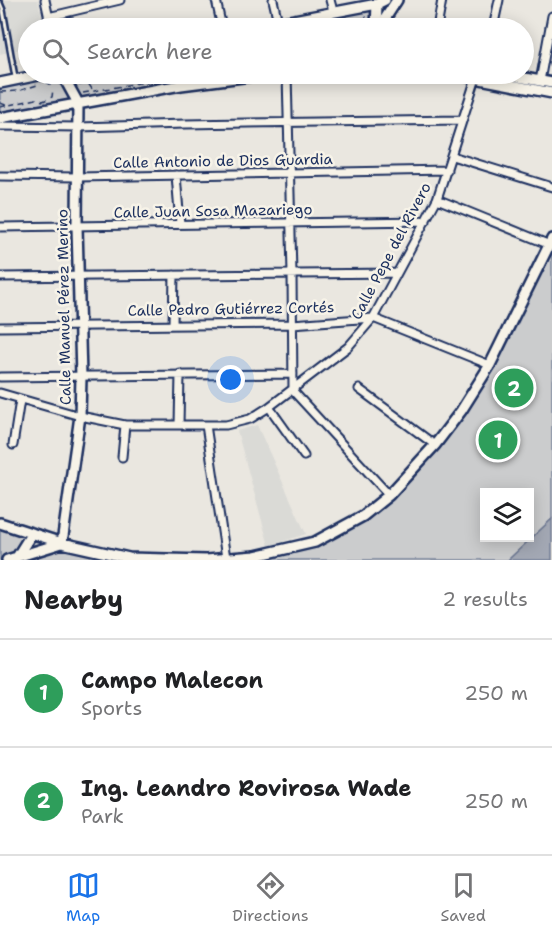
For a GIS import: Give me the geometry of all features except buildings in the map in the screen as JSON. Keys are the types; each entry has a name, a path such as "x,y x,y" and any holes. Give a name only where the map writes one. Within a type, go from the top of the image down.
{"main road":[{"path":"384,18 397,0"},
{"path":"315,18 334,16 381,2 379,18"},
{"path":"0,83 16,80"},
{"path":"534,80 552,83"},
{"name":"Calle Manuel Pérez Merino","path":"62,543 80,416 81,377 77,226 78,103 68,84"},
{"path":"0,118 190,84"},
{"path":"513,84 552,93"},
{"path":"0,524 62,543 129,558 206,560 255,556 315,542 363,516 389,495 435,445 461,411 490,365 551,242"},
{"path":"12,559 32,533"},
{"path":"12,559 62,543"}],"street":[{"path":"45,0 48,16 120,0"},
{"path":"216,0 220,18"},
{"path":"273,0 277,18"},
{"path":"330,0 334,16"},
{"path":"438,18 442,0"},
{"path":"496,18 499,0"},
{"path":"540,81 552,15"},
{"path":"287,84 291,173 293,391 389,495"},
{"name":"Calle Pepe del Rivero","path":"0,393 80,416 125,425 206,426 236,423 250,419 269,407 348,347 373,318 437,198 476,84"},
{"path":"0,126 79,128 462,120"},
{"path":"452,156 552,188"},
{"name":"Calle Antonio de Dios Guardia","path":"0,176 78,177 447,170"},
{"path":"176,175 180,224"},
{"path":"437,198 551,242"},
{"name":"Calle Juan Sosa Mazariego","path":"0,227 426,221"},
{"path":"0,277 397,273"},
{"path":"173,324 174,275"},
{"name":"Calle Pedro Gutiérrez Cortés","path":"0,327 292,324 373,318 490,365"},
{"path":"179,425 180,374"},
{"path":"0,377 293,374"},
{"path":"358,389 435,445"},
{"path":"13,445 20,400"},
{"path":"269,407 304,456"},
{"path":"122,457 125,425"},
{"path":"206,426 226,558"}],"lane":[{"path":"0,3 16,80"}],"path":[{"path":"0,92 18,91 39,84"},
{"path":"0,107 48,99 53,95 53,87 48,84"},
{"path":"81,84 78,85 83,93 133,84"},
{"path":"89,84 93,91"},
{"path":"0,103 7,105"}],"shaded area":[{"path":"0,0 38,0 42,18 18,18 18,50 0,54"},
{"path":"373,7 370,18 322,18"},
{"path":"18,82 65,84 74,100 0,114 0,87"},
{"path":"72,84 182,84 81,98"},
{"path":"547,252 552,254 552,519 534,536 534,488 480,488 480,542 527,542 508,560 0,560 0,524 129,558 226,558 315,542 363,516 461,411"},
{"path":"257,425 306,534 269,546 237,431"},
{"path":"552,519 552,560 508,560 527,542 534,542 534,536"}],"place":[{"name":"Ing. Leandro Rovirosa Wade","path":"514,388"},
{"name":"Campo Malecon","path":"498,440"}]}
